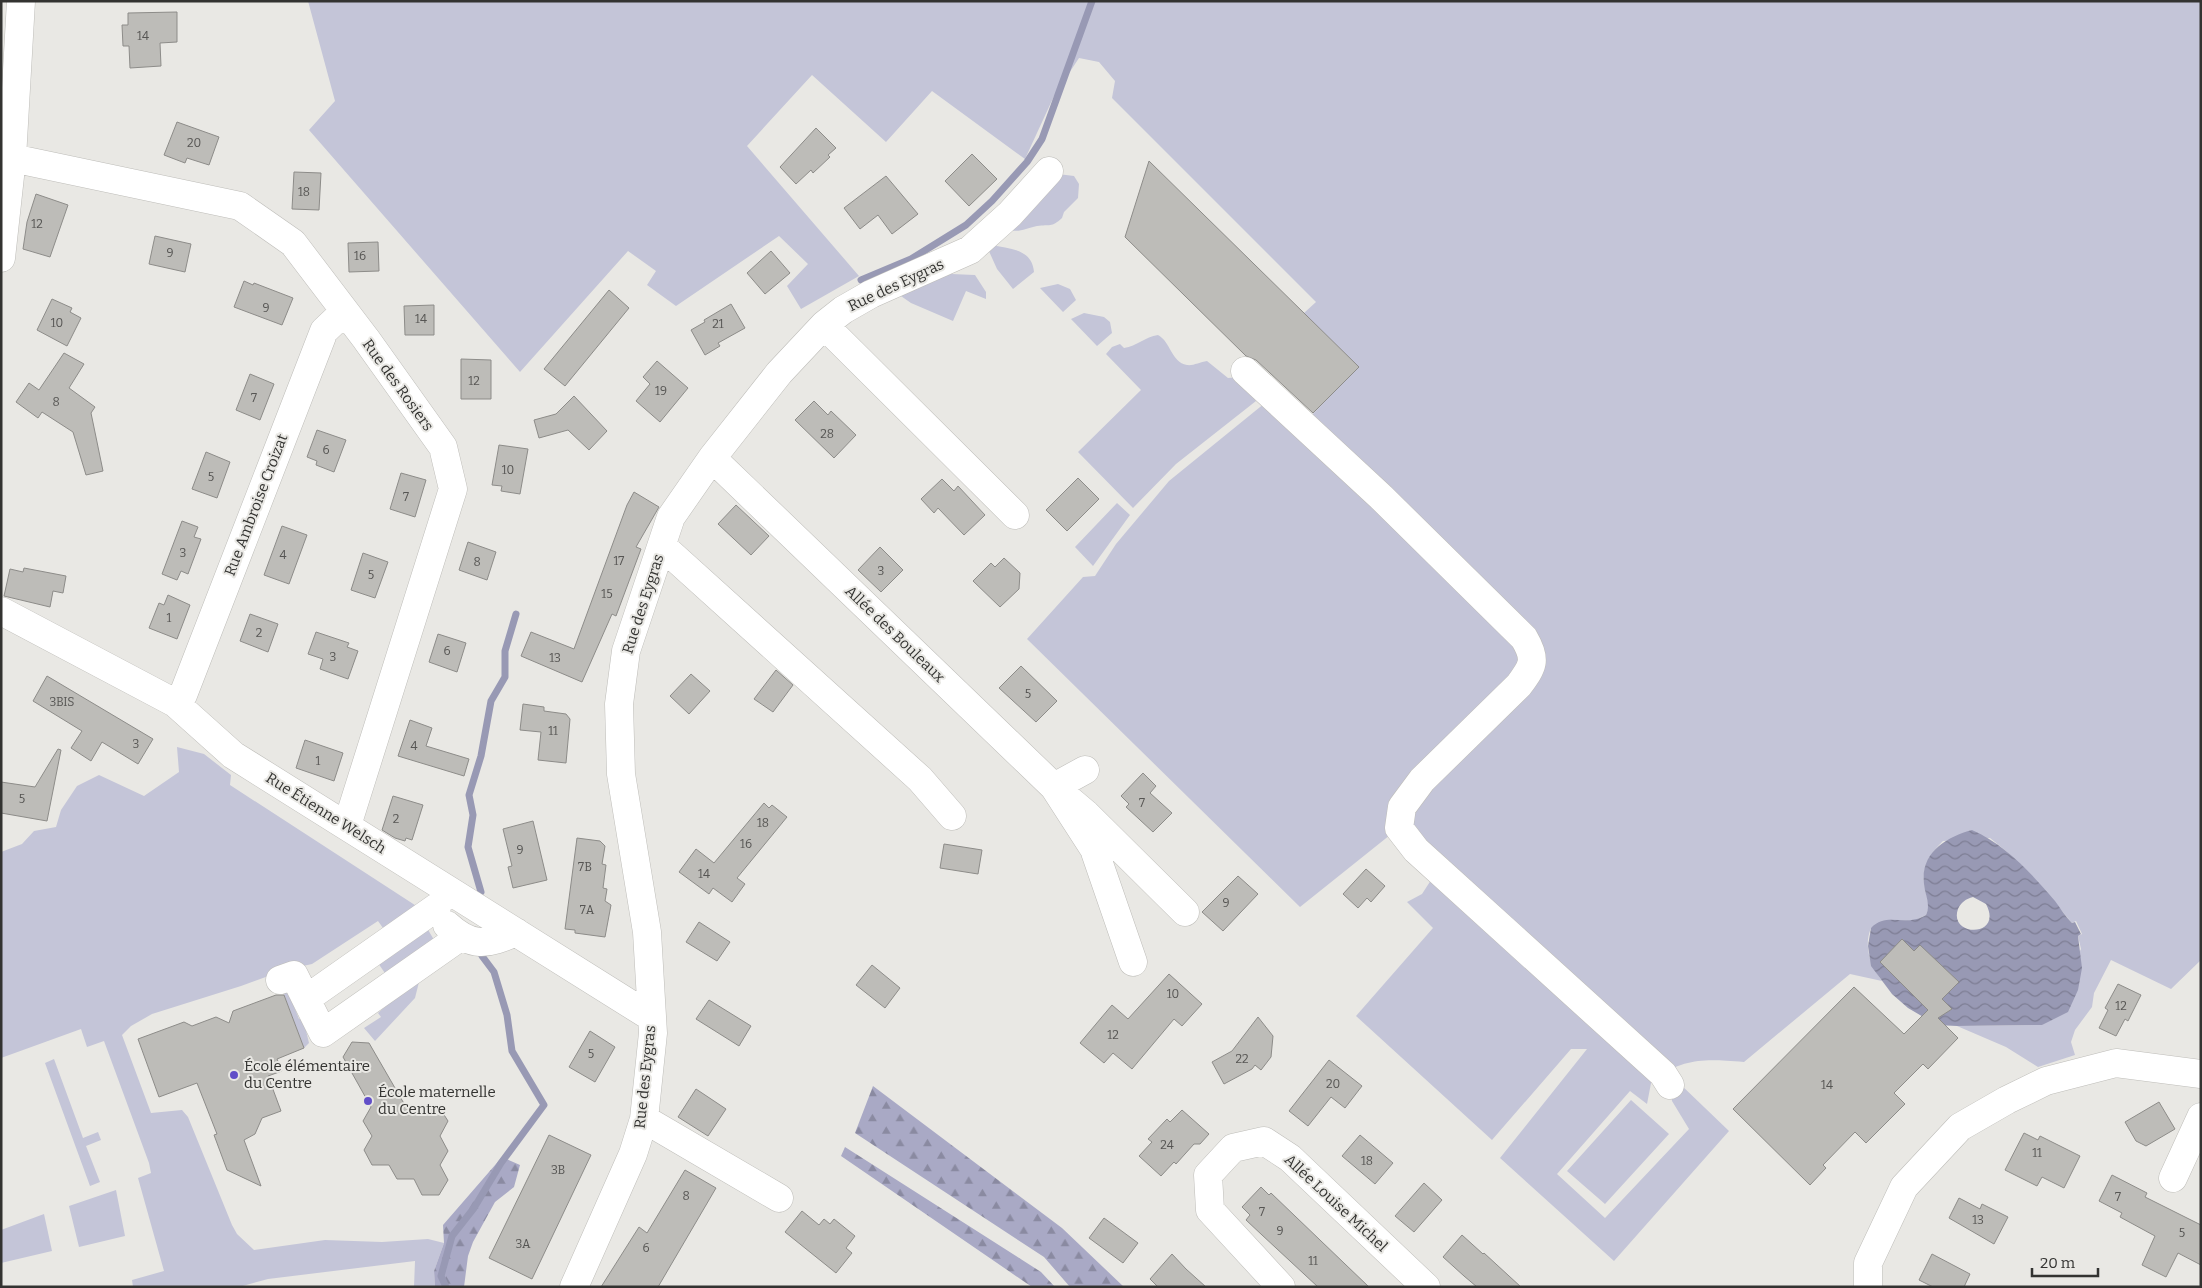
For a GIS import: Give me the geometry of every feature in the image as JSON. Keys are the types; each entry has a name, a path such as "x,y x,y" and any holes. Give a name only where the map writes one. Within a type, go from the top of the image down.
{"street":[{"path":"2,255 12,158 21,1"},
{"name":"Rue des Rosiers","path":"12,158 240,206 293,243 443,447 453,489 350,816 345,825"},
{"name":"Rue des Eygras","path":"574,1287 634,1154 644,1119 653,1033 647,932 621,774 619,704 626,651 671,517 712,458 779,373 824,325 843,310 871,294 970,250 1010,214 1049,171"},
{"name":"Rue Ambroise Croizat","path":"175,703 183,695 324,331 344,312"},
{"path":"824,325 1015,515"},
{"path":"1245,371 1381,497 1524,638 1532,652 1530,669 1519,685 1422,780 1402,807 1399,828 1416,850 1663,1074 1670,1085"},
{"name":"Allée des Bouleaux","path":"712,458 1054,787"},
{"path":"662,546 920,779 952,816"},
{"name":"Rue Étienne Welsch","path":"1,611 175,703 233,755 345,825 436,894 516,932 651,1017"},
{"path":"1054,787 1085,770"},
{"path":"1054,787 1086,814 1185,912"},
{"path":"1054,787 1094,849 1133,962"},
{"path":"306,999 436,894 446,924 460,937 474,943 494,942 516,932"},
{"path":"280,980 294,975 323,1033 460,937"},
{"path":"1868,1287 1868,1264 1904,1187 1960,1127 2006,1100 2046,1081 2116,1063 2201,1074"},
{"path":"2173,1178 2201,1117"},
{"path":"644,1119 779,1198"},
{"name":"Allée Louise Michel","path":"1281,1287 1210,1210 1208,1175 1233,1148 1264,1141 1290,1158 1426,1287"}],"shaded area":[{"path":"308,1 2201,1 2201,960 2171,989 2111,960 2094,993 2092,1007 2075,1030 2071,1042 2075,1055 2038,1067 2006,1047 1957,1026 2042,1025 2081,949 2078,936 2082,934 2076,921 2072,923 2034,878 1990,838 1943,841 1931,855 1924,871 1928,903 1926,915 1914,921 1897,920 1871,928 1868,942 1869,956 1882,981 1850,974 1744,1062 1696,1061 1665,1071 1652,1078 1647,1104 1630,1091 1557,1174 1605,1218 1689,1129 1672,1101 1670,1085 1679,1083 1729,1131 1614,1261 1500,1158 1587,1049 1571,1049 1492,1140 1356,1016 1433,928 1407,902 1422,894 1433,877 1395,831 1300,907 1027,639 1083,577 1095,576 1116,544 1169,481 1265,403 1309,418 1358,367 1304,313 1316,302 1112,98 1115,81 1099,62 1079,58 1054,96 1025,159 932,91 886,142 812,75 747,146 859,276 801,309 787,286 808,264 779,236 676,306 647,285 656,271 628,251 520,372 309,130 335,101"},
{"path":"1058,174 1074,176 1079,184 1078,198 1064,212 1062,218 1053,224 1020,230 1012,231 1003,228"},
{"path":"991,245 1013,249 1025,254 1032,264 1034,272 1013,289 997,269 988,249"},
{"path":"951,274 975,275 986,292 986,299 966,291 953,321 911,303 898,294"},
{"path":"1058,284 1070,289 1076,300 1063,312 1040,288"},
{"path":"1084,313 1104,317 1110,322 1112,333 1097,346 1071,319"},
{"path":"1158,335 1166,342 1174,356 1182,363 1189,365 1207,361 1228,378 1239,377 1256,401 1176,464 1133,508 1078,452 1141,390 1106,354 1112,347 1120,344 1124,348 1129,347"},
{"path":"1117,503 1130,515 1093,566 1075,547"},
{"path":"177,747 204,754 231,775 230,785 421,909 388,935 378,921 312,964 285,970 152,1014 131,1026 122,1035 151,1113 182,1110 188,1117 232,1225 237,1234 254,1250 325,1240 382,1242 428,1239 444,1243 434,1271 435,1287 414,1287 415,1261 268,1279 239,1287 133,1287 132,1280 164,1271 138,1178 151,1173 149,1163 104,1041 87,1047 81,1029 1,1058 1,852 22,844 34,831 56,827 61,810 77,786 99,775 144,796 179,772"},
{"path":"427,928 437,945 389,979 378,963"},
{"path":"433,963 419,982 415,998 375,1041 364,1028 381,1017 378,1013"},
{"path":"285,984 299,1019 303,1018 309,1043 304,1048 283,992"},
{"path":"54,1059 83,1138 98,1132 101,1140 86,1146 100,1182 90,1186 45,1063"},
{"path":"1631,1100 1669,1134 1605,1204 1567,1171"},
{"path":"116,1190 125,1236 79,1247 69,1206"},
{"path":"44,1214 52,1251 1,1263 1,1230"}],"green space":[{"path":"873,1086 1062,1228 1124,1287 1070,1287 1044,1257 855,1133"},
{"path":"845,1147 1041,1272 1055,1287 1032,1287 841,1156"},
{"path":"502,1157 520,1165 514,1187 495,1202 473,1242 468,1256 464,1287 435,1287 434,1271 444,1243 443,1225"}],"water":[{"path":"1972,830 1996,843 2037,880 2072,923 2075,922 2081,934 2078,936 2082,968 2078,990 2068,1012 2042,1025 1937,1025 1908,1008 1892,994 1871,966 1868,946 1871,928 1877,923 1884,921 1918,919 1926,915 1928,903 1924,873 1926,863 1944,842","holes":["1973,897 1986,904 1990,915 1988,923 1982,928 1975,930 1967,929 1961,925 1957,918 1958,909 1964,901"]}],"building":[{"path":"177,12 177,42 160,43 161,66 130,68 129,46 123,46 122,25 128,25 128,13"},
{"path":"177,122 219,137 209,165 187,158 185,163 164,155"},
{"path":"816,128 836,148 828,155 830,157 813,173 811,170 796,184 780,167"},
{"path":"972,154 997,179 969,206 945,181"},
{"path":"1149,161 1359,367 1313,413 1256,360 1246,356 1125,237"},
{"path":"294,172 321,173 319,210 292,209"},
{"path":"886,176 918,214 892,234 878,215 860,229 844,208"},
{"path":"36,194 68,205 50,257 23,249 27,222"},
{"path":"155,236 191,244 185,272 149,264"},
{"path":"378,242 379,271 349,272 348,243"},
{"path":"771,251 790,273 765,294 747,273"},
{"path":"244,281 293,298 282,325 234,307"},
{"path":"609,290 629,308 565,386 544,369"},
{"path":"52,299 72,308 70,312 81,318 67,346 37,330"},
{"path":"731,304 745,328 718,343 720,346 705,355 691,330"},
{"path":"434,305 434,335 405,335 404,306"},
{"path":"64,353 84,364 69,388 95,407 91,413 103,471 86,475 73,432 42,412 38,418 16,402 29,383 39,390"},
{"path":"461,359 491,360 491,399 461,399"},
{"path":"657,361 688,388 660,422 636,401 650,384 643,377"},
{"path":"250,374 274,384 260,420 236,410"},
{"path":"574,396 607,431 589,450 568,430 539,438 534,420 556,414"},
{"path":"814,401 828,415 831,411 856,435 834,458 795,420"},
{"path":"317,430 346,440 334,472 316,465 317,461 307,457"},
{"path":"499,445 528,449 520,494 501,491 502,486 492,485"},
{"path":"206,452 230,462 217,498 192,489"},
{"path":"401,473 426,480 415,517 390,509"},
{"path":"1078,478 1099,499 1067,531 1046,510"},
{"path":"942,479 954,491 958,486 985,515 964,535 938,508 934,513 921,499"},
{"path":"634,492 659,507 636,547 641,549 616,616 612,614 582,682 521,656 531,632 574,649 627,505"},
{"path":"736,505 769,536 751,555 718,524"},
{"path":"182,521 198,527 194,537 201,539 188,574 181,571 177,580 162,574"},
{"path":"282,526 307,535 289,584 264,575"},
{"path":"468,542 496,552 487,580 459,570"},
{"path":"880,547 903,570 881,592 858,570"},
{"path":"363,553 388,562 375,598 351,590"},
{"path":"1004,558 1020,573 1019,589 1000,607 973,581 991,563 995,567"},
{"path":"24,568 66,576 63,593 53,591 50,607 4,596 10,569 23,572"},
{"path":"168,595 190,605 177,639 149,628 159,603 164,605"},
{"path":"250,614 278,624 268,652 240,641"},
{"path":"316,632 349,643 347,647 358,651 348,679 320,669 323,659 308,654"},
{"path":"438,634 466,643 457,672 429,662"},
{"path":"1021,666 1057,701 1036,722 999,688"},
{"path":"776,670 793,685 773,712 754,699"},
{"path":"691,674 710,691 689,714 670,696"},
{"path":"47,676 153,739 138,764 102,742 91,761 71,748 82,731 33,701"},
{"path":"523,704 544,707 544,711 566,714 570,719 566,763 538,760 541,732 520,730"},
{"path":"410,720 432,728 426,746 469,759 464,776 398,756"},
{"path":"305,740 343,753 334,781 296,768"},
{"path":"58,749 61,750 47,821 1,813 1,782 35,787"},
{"path":"1143,773 1156,786 1150,793 1172,813 1153,832 1126,807 1129,804 1121,796"},
{"path":"393,796 423,805 412,840 406,838 405,841 395,838 382,830"},
{"path":"764,803 769,808 772,805 787,817 737,878 745,884 732,902 713,888 709,894 679,872 696,849 714,863"},
{"path":"533,821 547,880 513,888 508,867 512,866 503,829"},
{"path":"577,838 600,841 605,846 602,864 606,865 603,888 607,889 605,901 611,905 605,937 575,933 575,930 565,929"},
{"path":"944,844 982,850 978,874 940,868"},
{"path":"1366,869 1385,886 1371,902 1367,898 1358,908 1343,894"},
{"path":"1238,876 1258,894 1223,931 1202,912"},
{"path":"699,922 730,942 717,961 686,942"},
{"path":"1902,939 1914,951 1920,945 1959,982 1942,999 1952,1009 1938,1018 1958,1038 1928,1069 1923,1064 1894,1093 1905,1104 1866,1143 1855,1132 1823,1165 1826,1168 1810,1185 1733,1109 1854,987 1904,1034 1928,1010 1880,962"},
{"path":"872,965 900,988 885,1008 856,985"},
{"path":"1169,974 1202,1004 1182,1026 1174,1019 1132,1069 1113,1053 1104,1063 1080,1043 1112,1005 1128,1019"},
{"path":"2118,984 2141,995 2128,1021 2125,1019 2116,1036 2099,1028 2108,1010 2105,1008"},
{"path":"276,995 284,995 304,1048 277,1059 282,1071 268,1076 281,1111 262,1118 255,1134 244,1140 261,1186 227,1170 214,1135 217,1134 197,1083 159,1097 138,1039 184,1022 192,1026 216,1017 229,1023 233,1011"},
{"path":"709,1000 751,1026 739,1046 696,1019"},
{"path":"1258,1017 1273,1036 1271,1057 1261,1070 1255,1065 1252,1069 1224,1084 1212,1062 1232,1051"},
{"path":"590,1031 615,1047 595,1082 569,1067"},
{"path":"352,1042 369,1043 406,1107 439,1107 448,1121 440,1136 448,1151 440,1165 448,1180 439,1195 422,1195 414,1179 397,1179 389,1165 372,1165 364,1150 372,1136 363,1121 371,1107 343,1057"},
{"path":"1329,1060 1362,1086 1345,1108 1331,1097 1308,1126 1289,1111"},
{"path":"696,1089 726,1109 708,1136 678,1117"},
{"path":"2159,1102 2175,1129 2146,1146 2136,1141 2125,1122"},
{"path":"1182,1110 1209,1134 1200,1144 1194,1144 1176,1164 1174,1162 1161,1176 1139,1156 1152,1142 1148,1139 1167,1119 1170,1122"},
{"path":"2024,1133 2038,1140 2040,1136 2080,1156 2064,1188 2042,1177 2037,1186 2005,1170"},
{"path":"549,1135 591,1155 532,1279 489,1258"},
{"path":"1360,1135 1393,1163 1375,1184 1342,1156"},
{"path":"685,1170 716,1188 658,1287 601,1287 639,1227 647,1233"},
{"path":"2112,1175 2147,1193 2145,1197 2201,1225 2201,1265 2178,1253 2166,1277 2142,1265 2155,1236 2120,1217 2122,1213 2099,1201"},
{"path":"1424,1183 1442,1200 1414,1232 1395,1216"},
{"path":"1261,1187 1269,1195 1271,1193 1369,1287 1318,1287 1246,1220 1250,1215 1242,1207"},
{"path":"1959,1198 1980,1209 1982,1204 2008,1217 1994,1244 1949,1218"},
{"path":"802,1211 819,1225 824,1219 830,1224 834,1219 855,1236 846,1248 852,1253 836,1273 785,1232"},
{"path":"1104,1218 1138,1243 1123,1263 1089,1238"},
{"path":"1462,1235 1521,1287 1477,1287 1464,1276 1443,1257"},
{"path":"1172,1254 1206,1287 1158,1287 1150,1279"},
{"path":"1932,1254 1970,1274 1964,1287 1933,1287 1919,1280"}],"waterway":[{"path":"861,280 911,259 966,225 992,201 1027,162 1042,139 1092,1"},
{"path":"481,892 468,847 473,815 469,795 481,756 491,701 505,677 505,651 516,614"},
{"path":"446,1287 441,1276 452,1236 474,1208 501,1163 544,1105 512,1051 507,1015 494,972 482,956"}],"place":[{"name":"École élémentaire du Centre","path":"234,1075"},
{"name":"École maternelle du Centre","path":"368,1101"}]}
